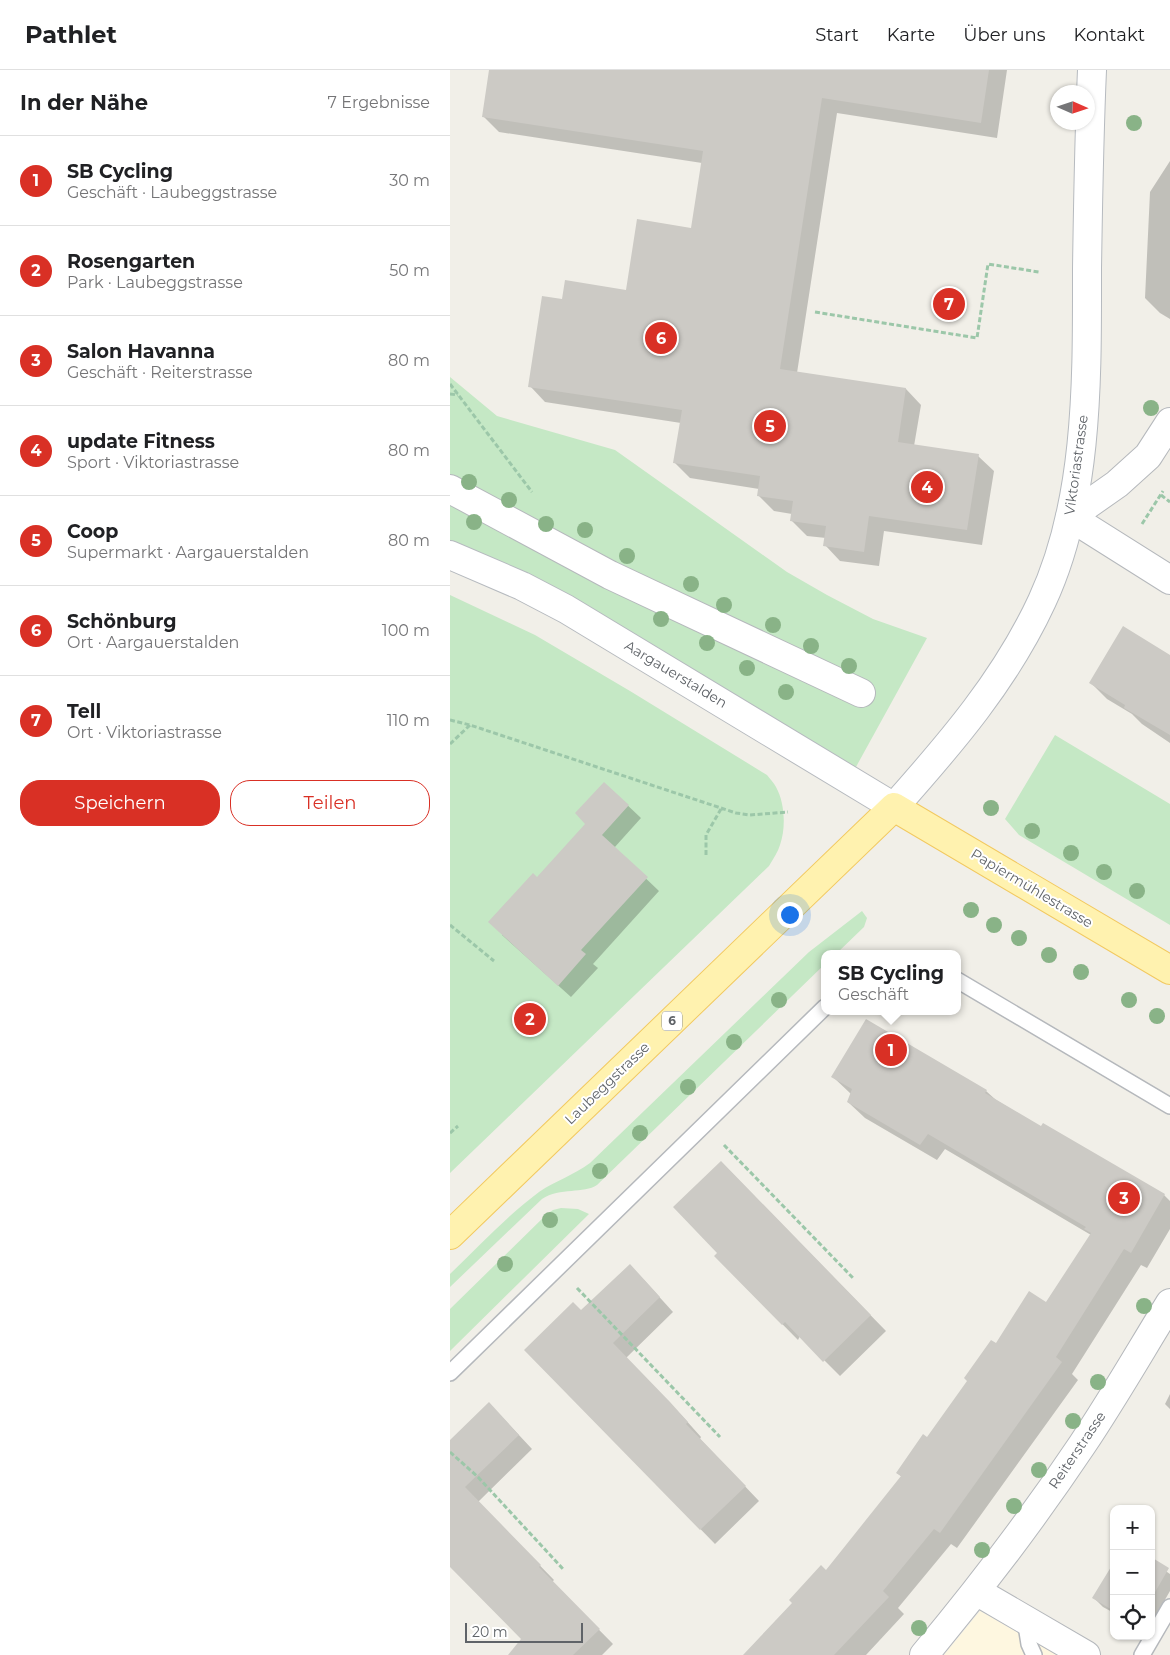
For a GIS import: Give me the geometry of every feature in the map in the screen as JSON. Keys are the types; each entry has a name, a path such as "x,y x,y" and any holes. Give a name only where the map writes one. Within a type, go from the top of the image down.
{"main road":[{"name":"Viktoriastrasse","path":"894,806 952,742 997,681 1021,642 1043,600 1059,557 1070,517 1083,437 1092,70"},
{"path":"1170,422 1148,456 1118,484 1070,517 1170,580"},
{"path":"450,489 610,574 861,693"},
{"name":"Aargauerstalden","path":"450,555 522,586 566,609 894,806"},
{"name":"Papiermühlestrasse","path":"894,806 1170,970"},
{"name":"Laubeggstrasse","path":"450,1235 894,806"},
{"name":"Reiterstrasse","path":"924,1655 1022,1530 1119,1388 1170,1303"},
{"path":"976,1591 1086,1655"}],"lane":[{"path":"961,982 1170,1106"},
{"path":"450,1373 821,1011"},
{"path":"1142,1655 1170,1606"},
{"path":"1025,1619 1029,1644 1034,1655"}],"path":[{"path":"815,312 977,338 988,264 1039,272"},
{"path":"450,384 533,494"},
{"path":"450,394 459,395"},
{"path":"1126,553 1165,488"},
{"path":"1160,495 1170,502"},
{"path":"450,720 721,809 750,815 788,812"},
{"path":"450,744 470,725"},
{"path":"706,855 706,835 721,809"},
{"path":"450,925 494,961"},
{"path":"704,1125 853,1278"},
{"path":"450,1133 458,1126"},
{"path":"558,1268 720,1438"},
{"path":"450,1452 478,1476 563,1569"}],"shaded area":[{"path":"980,1611 1057,1655 944,1655"}],"green space":[{"path":"450,377 497,416 615,450 787,572 873,619 927,638 851,776 450,551"},
{"path":"450,595 535,635 767,775 779,793 784,823 779,848 769,866 450,1173"},
{"path":"1055,735 1170,804 1170,925 1019,835 1005,819"},
{"path":"862,911 867,918 864,927 840,950 821,950 821,968 597,1185 592,1188 556,1193 542,1199 450,1287 450,1274 504,1221 539,1192 590,1163 809,952"},
{"path":"561,1208 578,1209 589,1214 450,1351 450,1309 547,1214"}],"building":[{"path":"489,70 989,70 981,123 822,98 780,369 906,388 898,442 979,454 967,530 869,516 864,552 823,546 826,526 790,521 793,501 757,496 760,476 673,463 682,410 528,387 542,296 562,299 565,280 626,290 637,219 691,228 703,151 482,117"},
{"path":"1123,626 1170,655 1170,735 1124,708 1125,705 1089,683"},
{"path":"604,782 629,805 602,835 648,877 581,950 586,954 558,986 488,922 533,873 537,877 585,824 575,813"},
{"path":"866,1019 987,1090 985,1093 1041,1126 1043,1123 1165,1194 1131,1253 1124,1249 1056,1357 1062,1362 940,1533 934,1529 883,1591 889,1597 834,1655 743,1655 792,1603 789,1600 821,1565 826,1570 901,1476 896,1473 923,1434 927,1437 967,1381 964,1378 991,1340 996,1343 1029,1291 1046,1302 1091,1233 1084,1229 1086,1227 928,1134 920,1145 847,1102 852,1089 831,1077"},
{"path":"721,1161 871,1315 823,1362 785,1322 782,1325 714,1256 717,1253 673,1207"},
{"path":"630,1264 660,1297 613,1343 670,1402 688,1422 686,1424 746,1486 700,1530 524,1350 573,1302 581,1310"},
{"path":"489,1402 519,1435 465,1487 600,1629 573,1655 508,1655 521,1639 450,1567 450,1440"},
{"path":"1155,1559 1169,1568 1155,1592"},
{"path":"1110,1569 1110,1609 1092,1598"}],"place":[{"name":"Tell","path":"949,304"},
{"name":"Schönburg","path":"661,338"},
{"name":"Coop","path":"770,426"},
{"name":"update Fitness","path":"927,487"},
{"name":"Rosengarten","path":"530,1019"},
{"name":"SB Cycling","path":"891,1050"},
{"name":"Salon Havanna","path":"1124,1198"}]}
